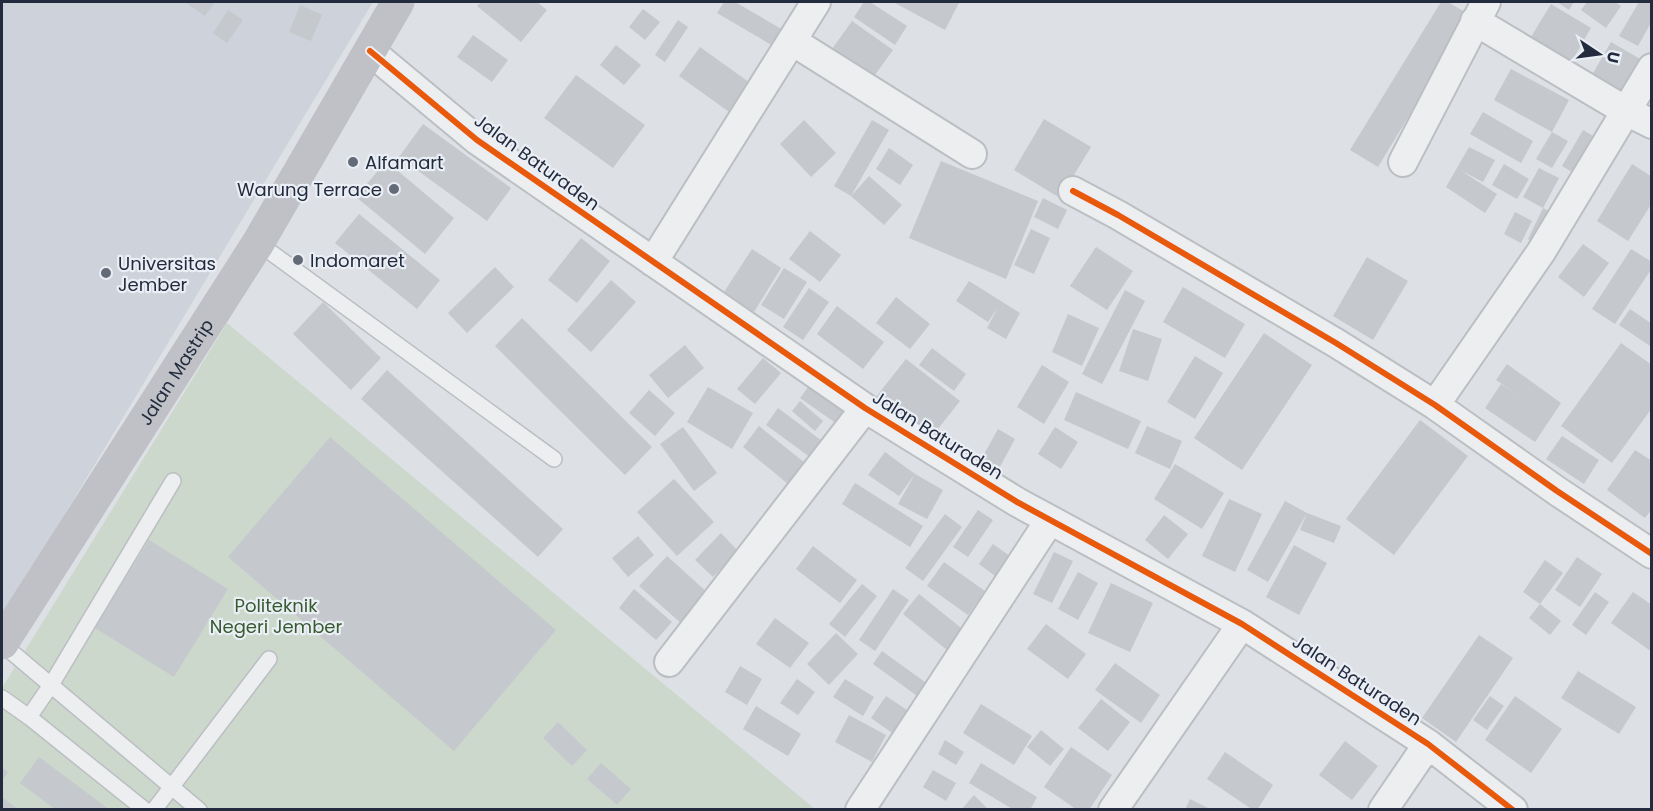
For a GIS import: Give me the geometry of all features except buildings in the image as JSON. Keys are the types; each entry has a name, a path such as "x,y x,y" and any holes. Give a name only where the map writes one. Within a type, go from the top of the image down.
{"main road":[{"name":"Jalan Mastrip","path":"2,643 258,243 398,2"}],"street":[{"path":"653,262 816,2"},
{"path":"1403,162 1480,11 1626,111 1652,124"},
{"path":"792,41 972,154"},
{"name":"Jalan Baturaden","path":"370,51 477,140 865,408 1007,496 1242,624 1428,744 1513,810"},
{"path":"1435,405 1541,252 1652,68"},
{"path":"1073,191 1336,343 1435,405 1557,491 1652,554"},
{"path":"669,662 865,408"},
{"path":"860,810 1050,520"},
{"path":"1113,810 1242,624"},
{"path":"1383,810 1428,744"}],"lane":[{"path":"258,243 554,459"},
{"path":"29,717 51,685 173,482"},
{"path":"2,643 198,810"},
{"path":"154,810 269,659"},
{"path":"2,699 29,717 145,810"}],"shaded area":[{"name":"Universitas Jember","path":"2,2 373,2 47,544 2,614"}],"green space":[{"name":"Politeknik Negeri Jember","path":"227,323 815,809 2,809 2,688"}],"cycle path":[{"path":"370,51 477,140 865,408 1017,502 1242,624 1428,744 1513,810"},
{"path":"1073,191 1336,343 1435,405 1557,491 1652,554"}],"place":[{"name":"Alfamart","path":"353,162"},
{"name":"Warung Terrace","path":"394,189"},
{"name":"Indomaret","path":"298,260"},
{"name":"Universitas Jember","path":"106,273"}]}
